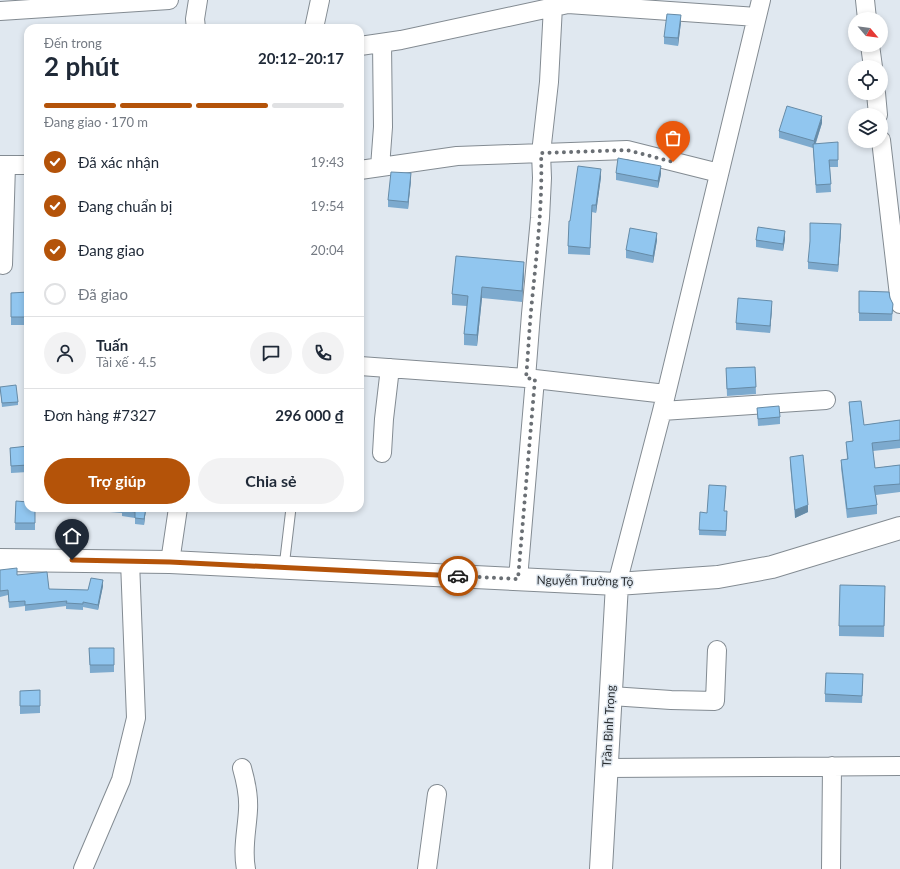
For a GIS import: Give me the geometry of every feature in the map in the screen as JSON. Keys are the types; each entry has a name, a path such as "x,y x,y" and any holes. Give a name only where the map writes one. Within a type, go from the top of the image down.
{"main road":[{"name":"Nguyễn Trường Tộ","path":"0,560 170,562 617,584 718,577 764,568 900,528"},
{"name":"Trần Bình Trọng","path":"601,869 617,584"}],"street":[{"path":"10,7 169,0"},
{"path":"196,24 198,0"},
{"path":"315,24 320,0"},
{"path":"865,0 866,12"},
{"path":"518,579 531,378 531,314 540,218 542,178 541,153 549,82 563,3"},
{"path":"364,45 402,40 563,3 758,8 664,402 617,584"},
{"path":"380,167 383,127 382,43"},
{"path":"882,148 900,304"},
{"path":"364,169 457,156 627,150 719,173"},
{"path":"3,265 3,165 24,165"},
{"path":"364,366 531,378 664,402 826,400"},
{"path":"382,453 390,368"},
{"path":"170,562 177,512"},
{"path":"83,869 121,780 136,718 130,561"},
{"path":"611,696 715,701 717,650"},
{"path":"831,869 832,766"},
{"path":"607,768 900,766"},
{"path":"242,768 248,798 244,844 246,869"},
{"path":"427,869 437,794"}],"lane":[{"path":"284,567 291,512"}],"building":[{"path":"667,14 681,15 678,38 664,37"},
{"path":"787,106 822,116 814,141 779,131"},
{"path":"838,142 838,160 829,160 831,184 816,185 813,144"},
{"path":"618,158 661,166 658,181 616,173"},
{"path":"578,166 601,169 596,205 592,205 590,248 568,246 569,221"},
{"path":"391,172 411,173 408,202 388,200"},
{"path":"810,223 841,224 838,265 808,262"},
{"path":"758,227 785,231 783,244 756,240"},
{"path":"630,228 657,233 653,256 626,250"},
{"path":"456,256 524,262 522,291 482,287 477,335 464,334 468,296 452,294"},
{"path":"859,291 889,292 893,304 892,314 859,313"},
{"path":"24,292 24,317 11,317 11,293"},
{"path":"738,298 772,301 770,326 736,323"},
{"path":"755,367 756,387 727,389 726,368"},
{"path":"16,385 18,402 2,403 0,387"},
{"path":"861,401 864,425 900,420 900,440 872,443 875,468 900,465 900,484 874,486 877,505 847,509 841,460 848,459 846,442 853,441 849,402"},
{"path":"779,406 780,417 758,419 757,408"},
{"path":"24,446 24,465 11,466 10,448"},
{"path":"803,455 808,505 795,510 790,457"},
{"path":"709,485 726,486 724,511 727,511 726,531 699,530 700,512 707,513"},
{"path":"16,501 24,502 24,512 35,512 35,523 15,523"},
{"path":"135,512 145,512 144,519 135,518"},
{"path":"17,568 17,575 47,572 49,589 88,590 91,578 103,580 98,605 83,602 83,604 66,603 67,601 25,605 25,601 9,602 8,590 0,591 0,570"},
{"path":"840,585 885,586 884,626 839,626"},
{"path":"89,648 114,648 114,665 90,665"},
{"path":"826,673 863,674 862,696 825,694"},
{"path":"40,690 40,706 20,706 20,691"}],"way so far":[{"path":"458,576 518,579 535,379 526,378 540,218 542,178 541,153 627,150 673,162"}],"route":[{"path":"72,560 170,562 458,576"}]}
